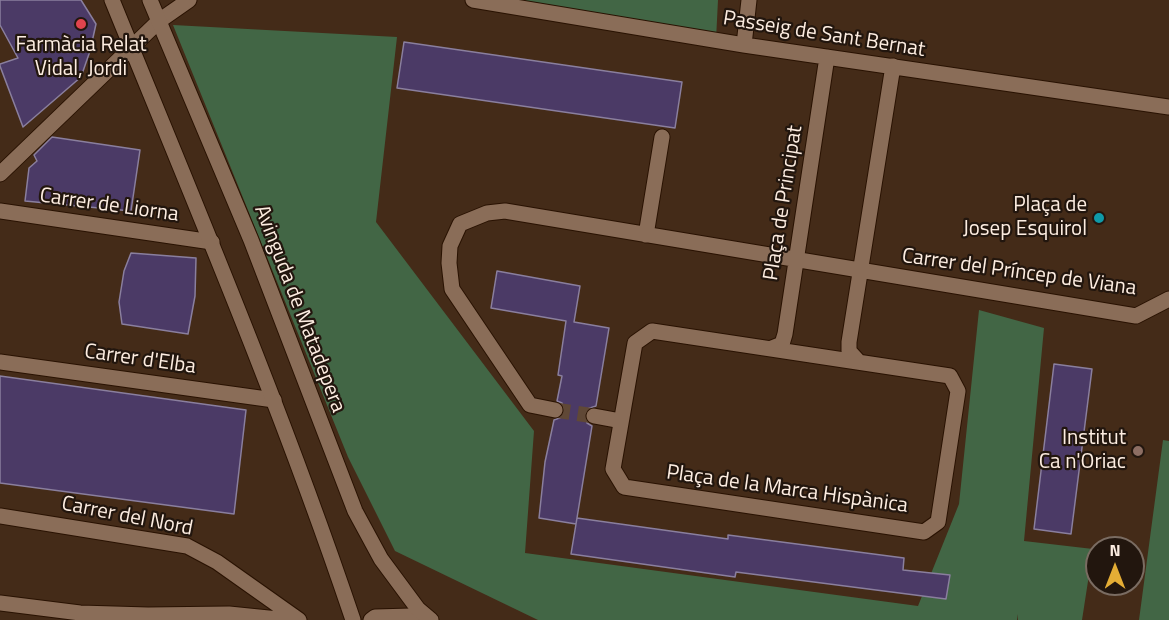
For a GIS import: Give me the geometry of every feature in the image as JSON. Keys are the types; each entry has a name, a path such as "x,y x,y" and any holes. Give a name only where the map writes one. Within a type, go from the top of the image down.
{"street":[{"path":"112,0 274,399 313,502 353,620"},
{"name":"Avinguda de Matadepera","path":"150,0 251,240 355,511 381,559 418,609 429,619"},
{"path":"0,174 159,21 189,0"},
{"name":"Passeig de Sant Bernat","path":"473,0 744,45 1169,106"},
{"path":"744,45 749,0"},
{"name":"Plaça de Principat","path":"772,348 782,344 785,333 827,57"},
{"path":"859,362 849,351 849,342 893,66"},
{"path":"646,235 662,137"},
{"name":"Carrer de Liorna","path":"0,211 212,242"},
{"name":"Carrer del Príncep de Viana","path":"555,410 531,405 452,289 450,246 460,224 487,213 505,211 1136,316 1169,299"},
{"name":"Plaça de la Marca Hispànica","path":"652,332 859,362 950,376 958,391 938,522 924,531 624,487 613,469 635,343 652,332"},
{"name":"Carrer d'Elba","path":"0,362 274,399"},
{"path":"594,416 621,421"},
{"name":"Carrer del Nord","path":"0,516 187,546 217,562 299,620"},
{"path":"0,603 80,613 229,614 288,620"},
{"path":"371,620 375,617 411,616 429,619"}],"green space":[{"path":"473,0 718,0 716,40"},
{"path":"173,25 397,37 376,222 534,431 525,553 918,606 959,504 979,310 1044,328 1024,541 1085,548 1086,596 1082,620 1018,620 1018,614 1017,620 538,620 395,551 348,457"},
{"path":"1163,440 1169,441 1169,620 1139,620 1142,596 1145,596 1145,575"}],"building":[{"path":"0,0 81,0 96,24 81,77 23,127 0,66 0,64 18,58 0,25"},
{"path":"404,42 682,82 675,128 397,88"},
{"path":"52,137 140,150 131,211 25,201 29,168 37,161 34,155"},
{"path":"131,253 196,258 195,296 188,334 122,324 119,302 124,271"},
{"path":"497,271 580,286 574,322 609,328 596,406 587,409 584,415 587,423 592,426 576,524 539,518 545,462 554,420 562,417 565,411 562,403 557,401 562,376 558,375 566,321 491,308"},
{"path":"1054,364 1092,369 1071,534 1034,529"},
{"path":"0,376 246,410 234,514 0,483"},
{"path":"577,518 728,539 728,535 904,558 903,570 950,575 946,599 736,572 735,577 571,554"}],"tunnel":[{"path":"555,410 594,416"}],"place":[{"name":"Farmàcia Relat Vidal, Jordi","path":"81,24"},
{"name":"Plaça de Josep Esquirol","path":"1099,218"},
{"name":"Institut Ca n'Oriac","path":"1138,451"}]}
